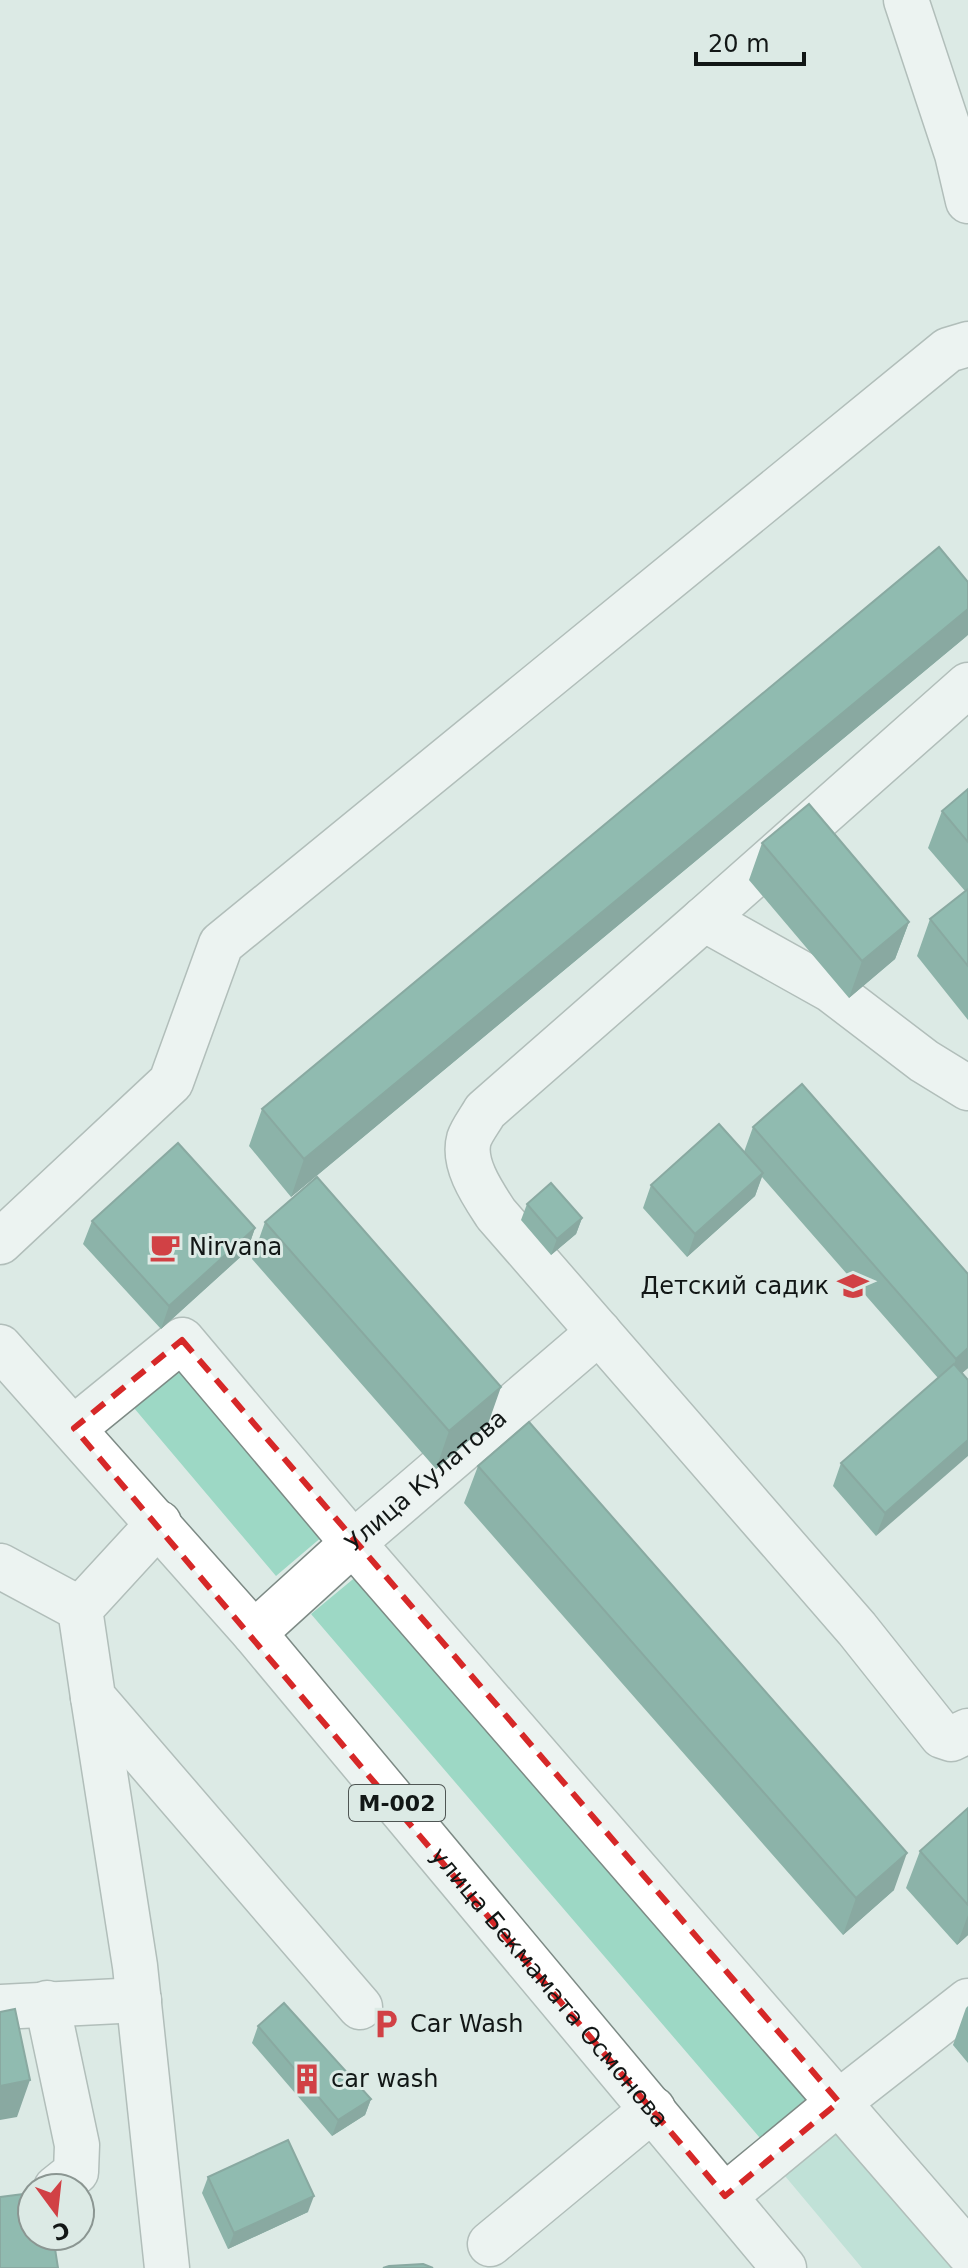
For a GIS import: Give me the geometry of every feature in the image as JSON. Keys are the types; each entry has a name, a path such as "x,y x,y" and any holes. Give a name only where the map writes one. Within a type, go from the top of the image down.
{"main road":[{"path":"906,0 957,154 968,201"},
{"path":"0,1242 171,1082 221,944 948,350 968,344"},
{"path":"968,685 485,1111 469,1140 470,1166 479,1188 496,1214 857,1629 942,1736 951,1739 968,1731"},
{"path":"704,919 831,990 924,1061 968,1088"},
{"name":"Улица Кулатова","path":"254,1633 353,1543 599,1332"},
{"path":"74,1428 182,1340 353,1543 968,2252"},
{"name":"улица Бекмамата Осмонова","path":"0,1347 254,1633 784,2268"},
{"path":"80,1609 159,1523"},
{"path":"0,1566 80,1609"},
{"path":"80,1609 139,2000 167,2268"},
{"path":"93,1697 360,2007"},
{"path":"0,2007 139,2000"},
{"path":"725,2196 968,2001"},
{"path":"47,2003 77,2145 76,2172"},
{"path":"490,2244 653,2109"}],"highlighted area":[{"path":"182,1340 839,2102 725,2196 74,1428"}],"green space":[{"path":"181,1369 323,1536 276,1576 134,1408"},
{"path":"358,1575 806,2099 760,2138 311,1614"},
{"path":"839,2131 955,2268 862,2268 785,2176"}],"building":[{"path":"939,547 968,582 968,609 304,1159 262,1109"},
{"path":"968,789 968,842 942,811"},
{"path":"809,804 909,922 862,961 762,843"},
{"path":"968,889 968,966 930,919"},
{"path":"802,1084 968,1274 968,1348 956,1359 753,1127"},
{"path":"719,1124 763,1173 695,1234 651,1185"},
{"name":"Nirvana","path":"178,1143 255,1228 169,1306 92,1221"},
{"path":"317,1177 501,1387 449,1431 265,1222"},
{"path":"551,1183 582,1218 557,1239 527,1204"},
{"path":"954,1364 968,1380 968,1440 885,1513 841,1463"},
{"path":"529,1422 907,1853 856,1898 478,1466"},
{"path":"968,1808 968,1905 920,1851"},
{"path":"284,2003 371,2099 338,2120 258,2026"},
{"path":"15,2009 30,2080 0,2086 0,2012"},
{"path":"288,2140 314,2196 234,2233 208,2177"},
{"path":"16,2195 16,2252 56,2252 58,2268 0,2268 0,2197"},
{"path":"423,2264 433,2268 383,2268 389,2266"}],"place":[{"name":"Nirvana","path":"165,1247"},
{"name":"Детский садик","path":"853,1286"},
{"name":"Car Wash","path":"386,2024"},
{"name":"car wash","path":"307,2079"}]}
